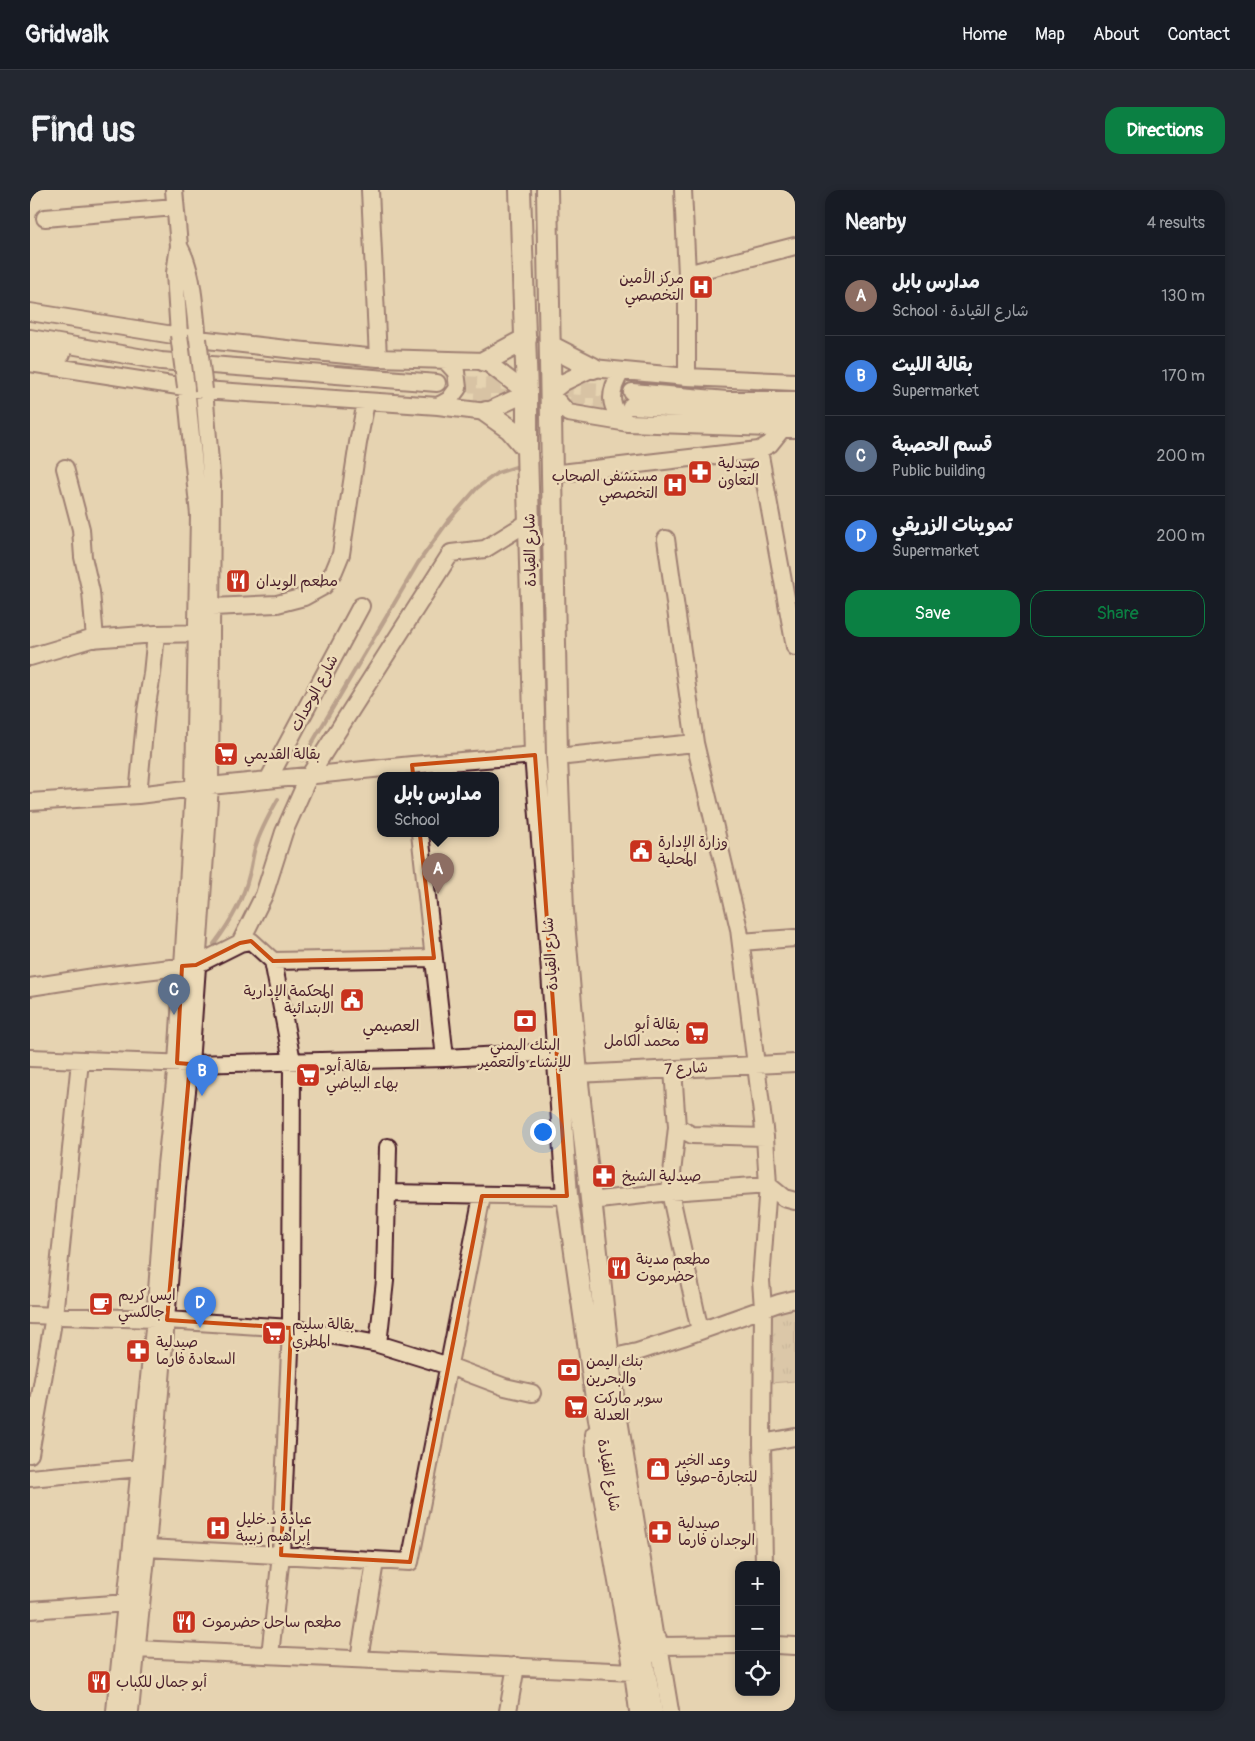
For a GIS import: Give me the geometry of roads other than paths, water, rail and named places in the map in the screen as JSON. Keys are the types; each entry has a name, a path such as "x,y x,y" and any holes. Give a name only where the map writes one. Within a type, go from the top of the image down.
{"main road":[{"name":"شارع القيادة","path":"520,190 526,339 535,755 568,1196 605,1397"},
{"name":"شارع القيادة","path":"548,190 557,757 563,910 577,1074 609,1358 605,1397 599,1419 664,1711"},
{"path":"485,361 526,339"},
{"path":"550,346 593,368"},
{"path":"486,412 510,429 527,449"},
{"name":"شارع القيادة","path":"651,1648 652,1711"}],"street":[{"path":"130,1711 147,1548 161,1320 166,1165 183,1063 202,787 204,633 199,515 179,335 175,273 179,246 174,190"},
{"path":"370,190 378,358"},
{"path":"683,190 687,274 687,377"},
{"path":"45,218 176,207"},
{"path":"179,246 186,259 190,273 204,390 212,486 212,607 204,633"},
{"path":"687,274 795,246"},
{"path":"30,312 198,339 378,358 485,361 527,393 486,412 438,394 161,361 30,338"},
{"path":"30,349 185,373 438,394 450,400 458,388 456,372 445,360"},
{"path":"30,363 204,390 366,402 438,394"},
{"path":"788,429 628,423 568,413 550,393 564,382 593,368 687,377 795,382"},
{"path":"621,372 614,384 611,398 618,416 628,423"},
{"path":"795,400 632,399 795,415"},
{"path":"212,607 277,604 304,597 324,586 334,571 341,554 356,452 366,402"},
{"path":"552,474 759,450 770,444 788,429"},
{"path":"759,450 795,647"},
{"path":"65,468 81,529 83,558 90,592 95,639"},
{"path":"240,943 264,895 284,832 309,776 451,553 485,549 530,521"},
{"path":"666,539 696,743 740,942 765,1137 768,1185 761,1281 763,1308 764,1561"},
{"name":"شارع الوحدات","path":"268,780 361,606"},
{"path":"30,657 95,639 156,634 204,633"},
{"path":"138,795 156,634"},
{"path":"557,757 696,743"},
{"path":"378,772 413,770 535,755"},
{"path":"30,802 138,795 309,776 377,772"},
{"path":"420,837 445,1058"},
{"path":"740,942 795,938"},
{"path":"30,987 189,965 240,943 251,942 273,961 292,1061 291,1328 281,1555 270,1655"},
{"path":"273,961 434,958"},
{"path":"30,1058 183,1063 445,1058 557,1052"},
{"path":"30,1454 54,1316 80,1060"},
{"name":"شارع 7","path":"577,1074 795,1063"},
{"path":"673,1069 677,1127 670,1192 700,1331"},
{"path":"677,1127 692,1135 765,1137"},
{"path":"378,1344 385,1281 388,1147"},
{"path":"591,1201 670,1192 768,1185 784,1198 795,1202"},
{"path":"388,1193 568,1196"},
{"path":"147,1548 374,1562 410,1562 482,1196"},
{"path":"609,1358 637,1352 763,1308 795,1299"},
{"path":"30,1315 161,1320 291,1328 378,1344 450,1366 505,1387 532,1393"},
{"path":"115,1711 140,1468 161,1320"},
{"path":"605,1397 594,1422 596,1458 638,1711"},
{"path":"762,1443 795,1437"},
{"path":"30,1478 140,1468"},
{"path":"358,1659 374,1562"},
{"path":"30,1610 126,1603"},
{"path":"670,1711 651,1648 735,1645"},
{"path":"780,1645 795,1646"},
{"path":"136,1649 633,1672"},
{"path":"508,1711 516,1666"}],"waterway":[{"path":"302,760 418,563 449,520 477,488 497,473 519,466"},
{"path":"214,944 231,920 240,903 257,842 278,799"}],"tunnel":[{"path":"437,383 632,392"},
{"path":"474,396 627,406"}],"place":[{"name":"مركز الأمين التخصصي","path":"701,287"},
{"name":"صيدلية التعاون","path":"700,472"},
{"name":"مستشفى الصحاب التخصصي","path":"675,485"},
{"name":"مطعم الويدان","path":"238,581"},
{"name":"بقالة القديمي","path":"226,754"},
{"name":"وزارة الإدارة المحلية","path":"641,851"},
{"name":"مدارس بابل","path":"438,894"},
{"name":"المحكمة الإدارية الابتدائية","path":"352,1000"},
{"name":"قسم الحصبة","path":"174,1015"},
{"name":"البنك اليمني للإنشاء والتعمير","path":"525,1021"},
{"name":"بقالة أبو محمد الكامل","path":"697,1033"},
{"name":"بقالة أبو بهاء البياضي","path":"308,1075"},
{"name":"بقالة الليث","path":"202,1096"},
{"name":"صيدلية الشيخ","path":"604,1176"},
{"name":"مطعم مدينة حضرموت","path":"619,1268"},
{"name":"ايس كريم جالكسي","path":"101,1304"},
{"name":"تموينات الزريقي","path":"200,1328"},
{"name":"بقالة سليم المطري","path":"274,1333"},
{"name":"صيدلية السعادة فارما","path":"138,1351"},
{"name":"بنك اليمن والبحرين","path":"569,1370"},
{"name":"سوبر ماركت العدلة","path":"576,1407"},
{"name":"وعد الخير للتجارة-صوفيا","path":"658,1469"},
{"name":"عيادة د.خليل إبراهيم زبيبة","path":"218,1528"},
{"name":"صيدلية الوجدان فارما","path":"660,1532"},
{"name":"مطعم ساحل حضرموت","path":"184,1622"},
{"name":"أبو جمال للكباب","path":"99,1682"}],"district":[{"name":"العصيمي","path":"391,1025"}]}
